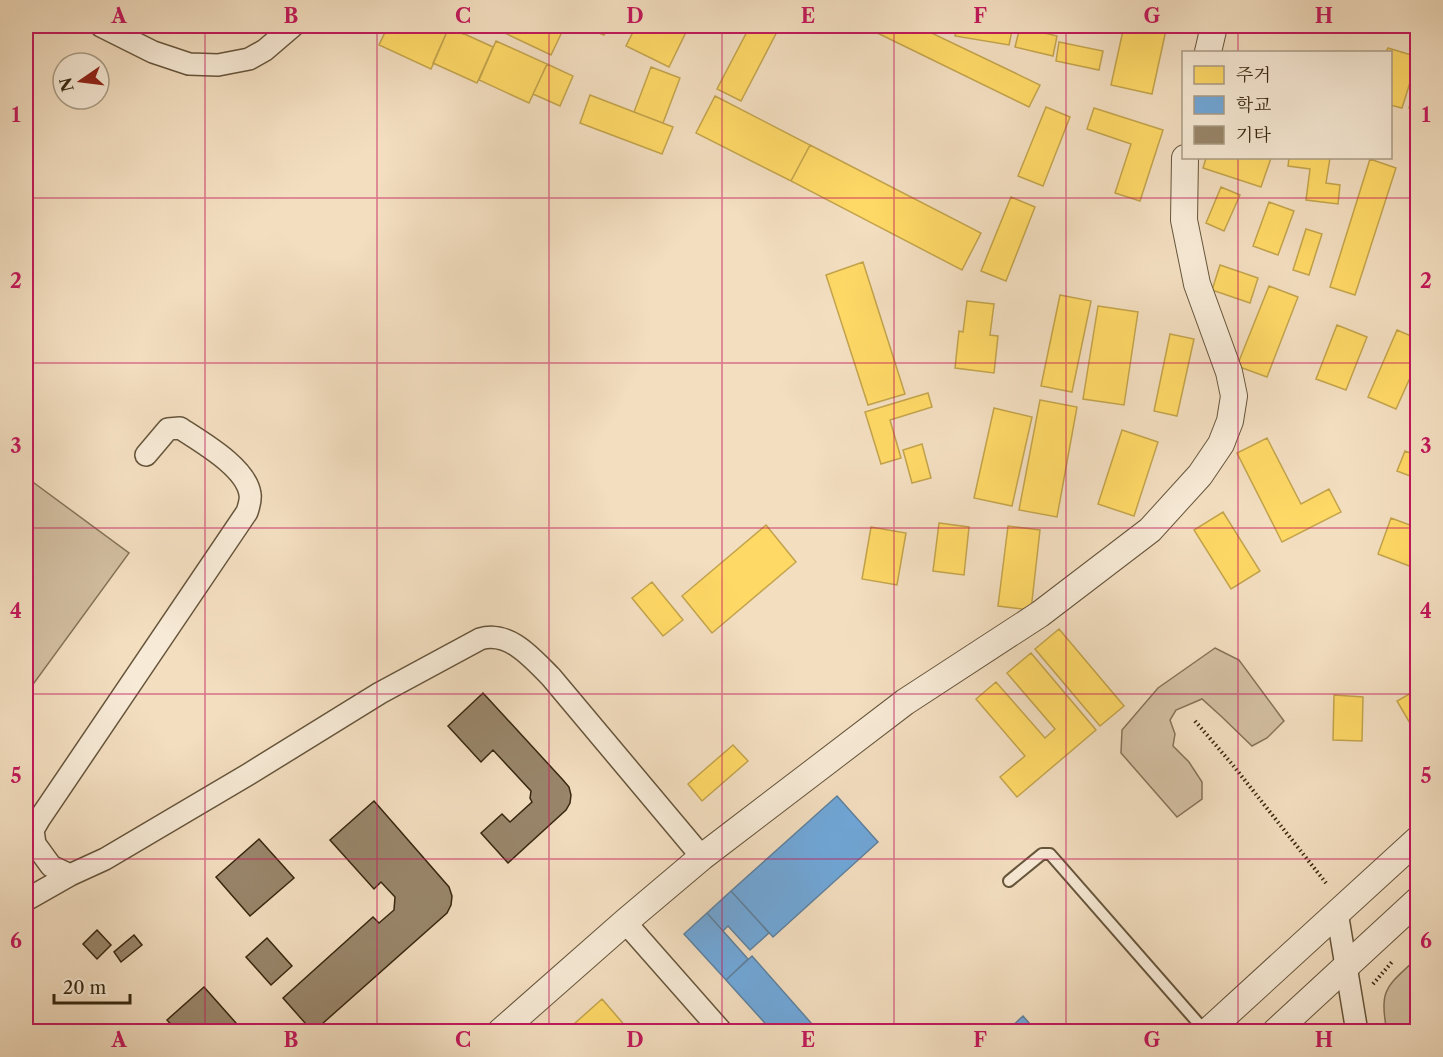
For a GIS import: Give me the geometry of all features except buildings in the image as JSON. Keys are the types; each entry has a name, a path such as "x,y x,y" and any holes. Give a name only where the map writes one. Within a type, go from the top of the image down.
{"street":[{"path":"101,26 153,52 189,64 218,65 249,59 266,50 293,26"},
{"path":"1208,51 1214,26"},
{"path":"500,1032 702,857 904,702 1040,614 1150,530 1200,475 1221,444 1230,421 1233,396 1229,372 1197,284 1184,220 1185,159"},
{"path":"70,875 51,866 34,844 33,830 247,512 251,495 246,480 232,465 180,428 168,429 146,455"},
{"path":"26,900 70,875 105,859 380,693 487,637 499,637 525,651 551,677 702,857"},
{"path":"1207,1032 1418,839"},
{"path":"1275,1032 1418,900"},
{"path":"1336,912 1357,1032"},
{"path":"625,922 722,1032"}],"lane":[{"path":"1009,881 1041,854 1050,855 1207,1032"}],"path":[{"path":"1195,721 1326,883"},
{"path":"1371,986 1396,958"},
{"path":"1324,1032 1328,1029 1329,1032"}],"shaded area":[{"path":"26,477 129,553 26,694"},
{"path":"1215,648 1239,660 1284,721 1267,738 1252,746 1202,699 1176,710 1170,720 1175,734 1173,746 1189,762 1202,782 1202,799 1177,817 1121,753 1122,730 1158,688"},
{"path":"1417,958 1417,1031 1387,1031 1385,996 1392,982"}]}
